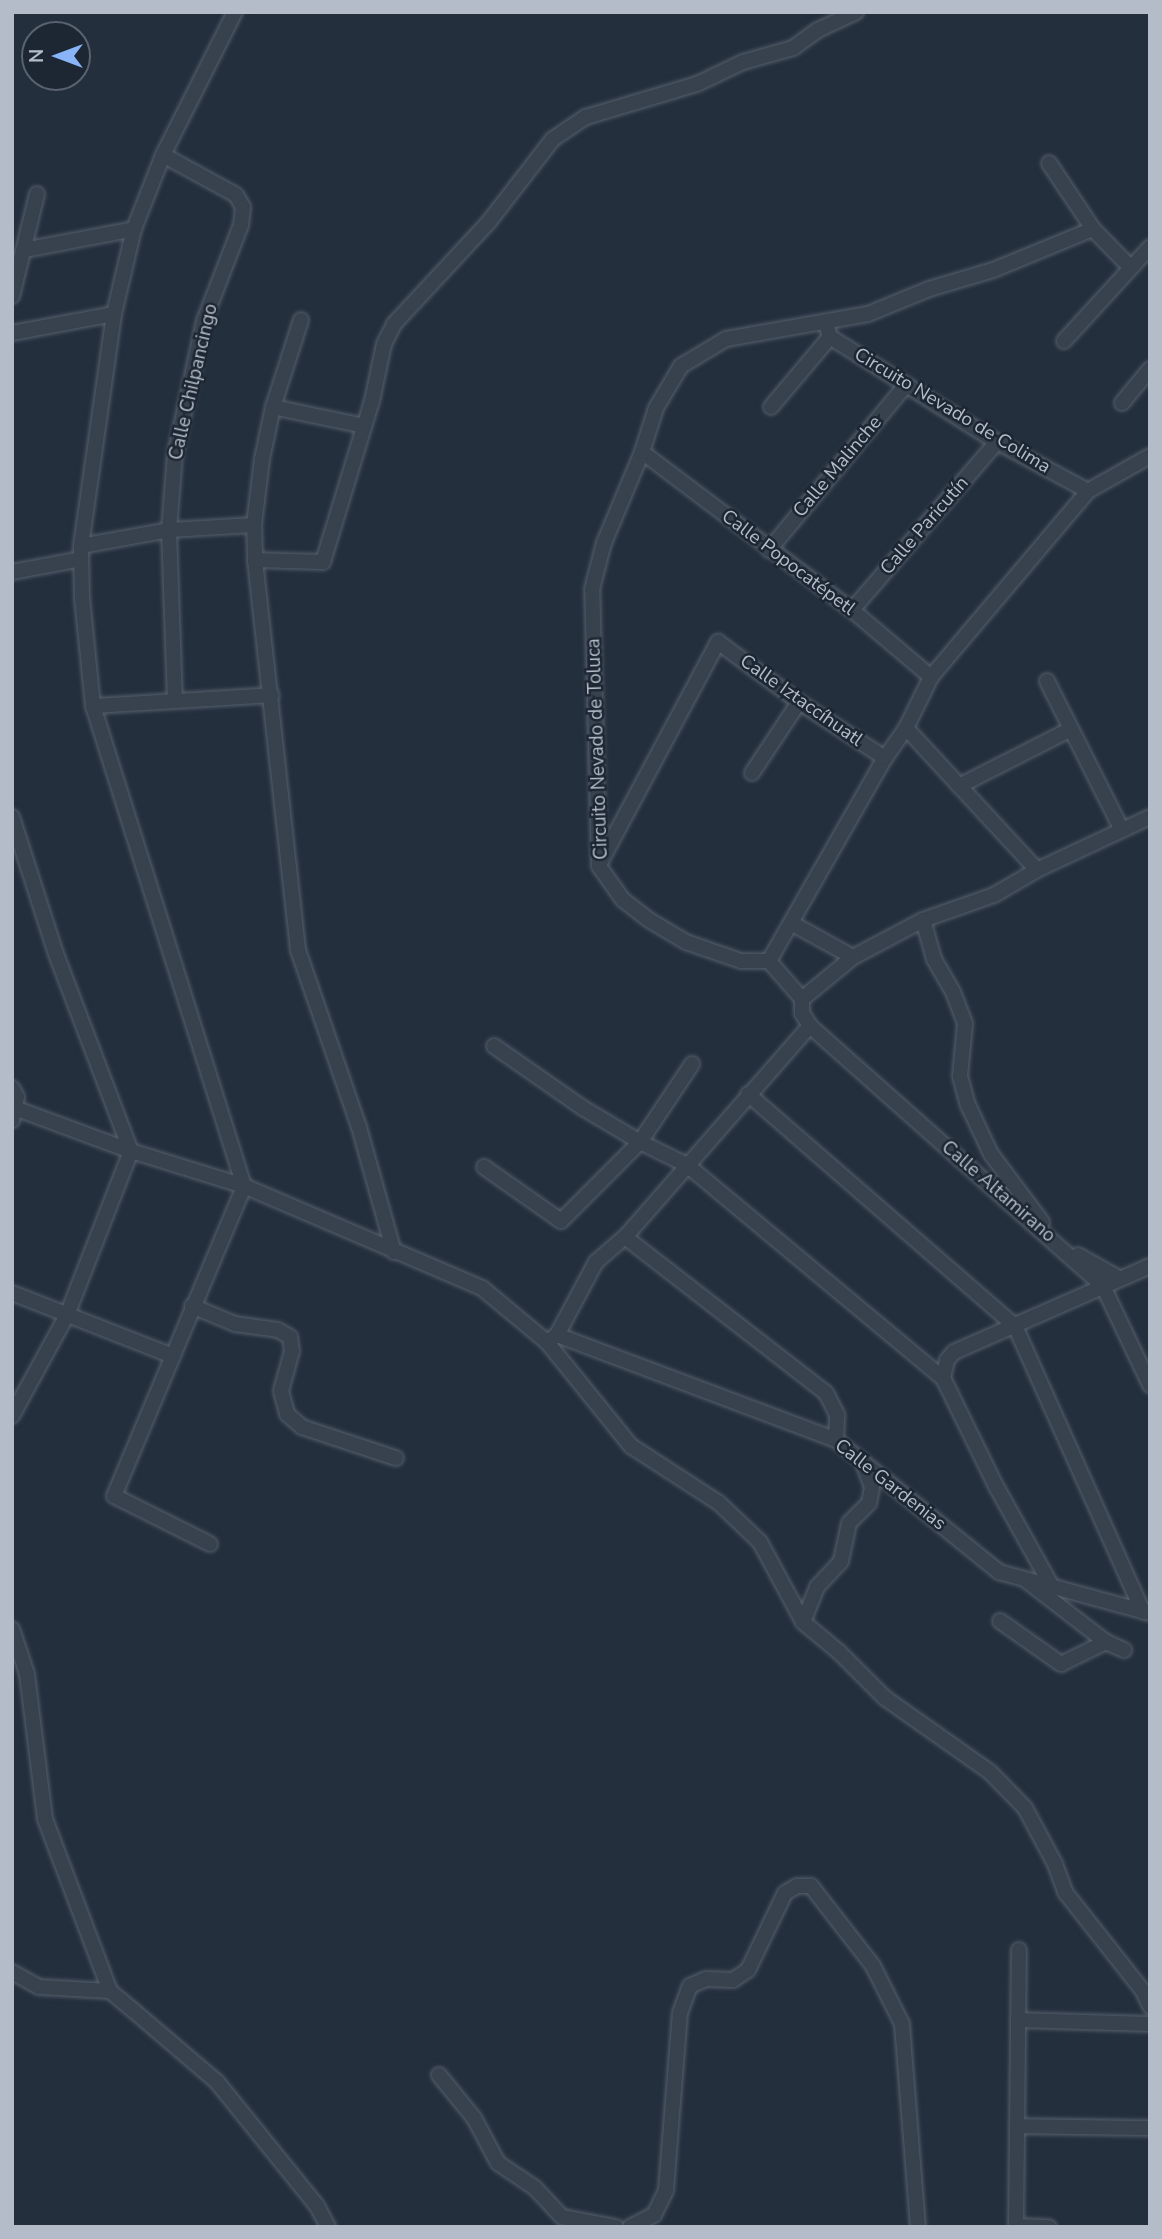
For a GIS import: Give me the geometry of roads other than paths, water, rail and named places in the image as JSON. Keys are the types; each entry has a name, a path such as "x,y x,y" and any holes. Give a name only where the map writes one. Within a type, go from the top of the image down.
{"street":[{"path":"210,1544 114,1496 244,1186 93,706 81,553 114,314 134,229 163,155 235,12"},
{"path":"255,560 323,562 372,401 384,344 394,324 488,223 552,139 586,117 697,84 743,62 793,48 818,30 856,12"},
{"name":"Calle Chilpancingo","path":"163,155 236,195 243,207 242,225 204,321 174,454 169,530 175,701"},
{"path":"1049,163 1093,229 1130,267"},
{"path":"12,296 37,194"},
{"path":"24,250 134,229"},
{"name":"Circuito Nevado de Toluca","path":"769,961 741,961 686,942 649,920 623,900 599,866 592,589 604,543 642,452 656,408 681,366 726,339 795,326 828,330 929,289 993,270 1093,229"},
{"path":"1064,341 1150,247"},
{"path":"12,333 114,314"},
{"path":"301,320 274,407 262,459 254,525 255,560 272,695 283,830 298,950 359,1127 394,1252"},
{"path":"771,407 828,330"},
{"name":"Circuito Nevado de Colima","path":"828,330 906,385 997,443 1088,491"},
{"path":"1122,403 1150,369"},
{"name":"Calle Malinche","path":"769,550 906,385"},
{"path":"274,407 363,426"},
{"name":"Calle Paricutín","path":"852,610 997,443"},
{"name":"Calle Popocatépetl","path":"642,452 852,610 931,677"},
{"path":"552,1338 596,1262 625,1237 810,1026 802,1013 802,999 769,961 793,924 885,758 906,728 931,677 1088,491 1150,456"},
{"path":"12,572 169,530 254,525"},
{"name":"Calle Iztaccíhuatl","path":"599,866 718,642 799,702 885,758"},
{"path":"1047,681 1069,730 1121,828"},
{"path":"93,706 272,695"},
{"path":"752,773 799,702"},
{"path":"906,728 1037,870"},
{"path":"959,786 1069,730"},
{"path":"12,817 56,954 131,1152 67,1315 12,1416"},
{"path":"802,999 853,957 923,920 994,895 1121,828 1150,817"},
{"path":"923,920 934,959 953,992 965,1024 960,1076 968,1105 991,1154 1036,1216 1078,1255 1119,1278"},
{"path":"793,924 853,957"},
{"name":"Calle Altamirano","path":"810,1026 1103,1286 1150,1385"},
{"path":"494,1046 583,1108 640,1143 687,1165 943,1378 998,1488 1051,1585"},
{"path":"484,1167 561,1221 640,1143 692,1064"},
{"path":"12,1088 17,1097 14,1112 131,1152 244,1186 482,1288 552,1338 631,1446 719,1503 760,1542 803,1622 839,1652 885,1698 990,1772 1026,1808 1055,1864 1065,1892 1143,1991 1150,2006"},
{"path":"748,1094 1015,1326 1147,1613"},
{"path":"625,1237 825,1393 838,1415 836,1440"},
{"path":"943,1378 947,1360 954,1352 1150,1266"},
{"path":"12,1293 173,1356"},
{"path":"192,1306 235,1324 278,1330 289,1337 292,1351 281,1391 288,1413 302,1427 396,1458"},
{"name":"Calle Gardenias","path":"552,1338 836,1440 999,1572 1147,1613"},
{"path":"803,1622 817,1587 841,1561 849,1523 869,1503 872,1487 860,1458"},
{"path":"1023,1578 1106,1642 1124,1650"},
{"path":"1000,1621 1060,1664 1106,1642"},
{"path":"12,1629 27,1674 45,1819 110,1991 217,2082 317,2206 328,2227"},
{"path":"630,2227 654,2215 666,2190 680,2013 690,1986 706,1979 733,1980 748,1970 785,1893 797,1886 811,1886 873,1966 902,2024 918,2227"},
{"path":"1019,1950 1016,2226 1049,2227"},
{"path":"12,1972 39,1987 110,1991"},
{"path":"1018,2020 1150,2024"},
{"path":"439,2075 474,2118 498,2163 535,2188 562,2217 616,2227"},
{"path":"1017,2126 1150,2128"}]}
